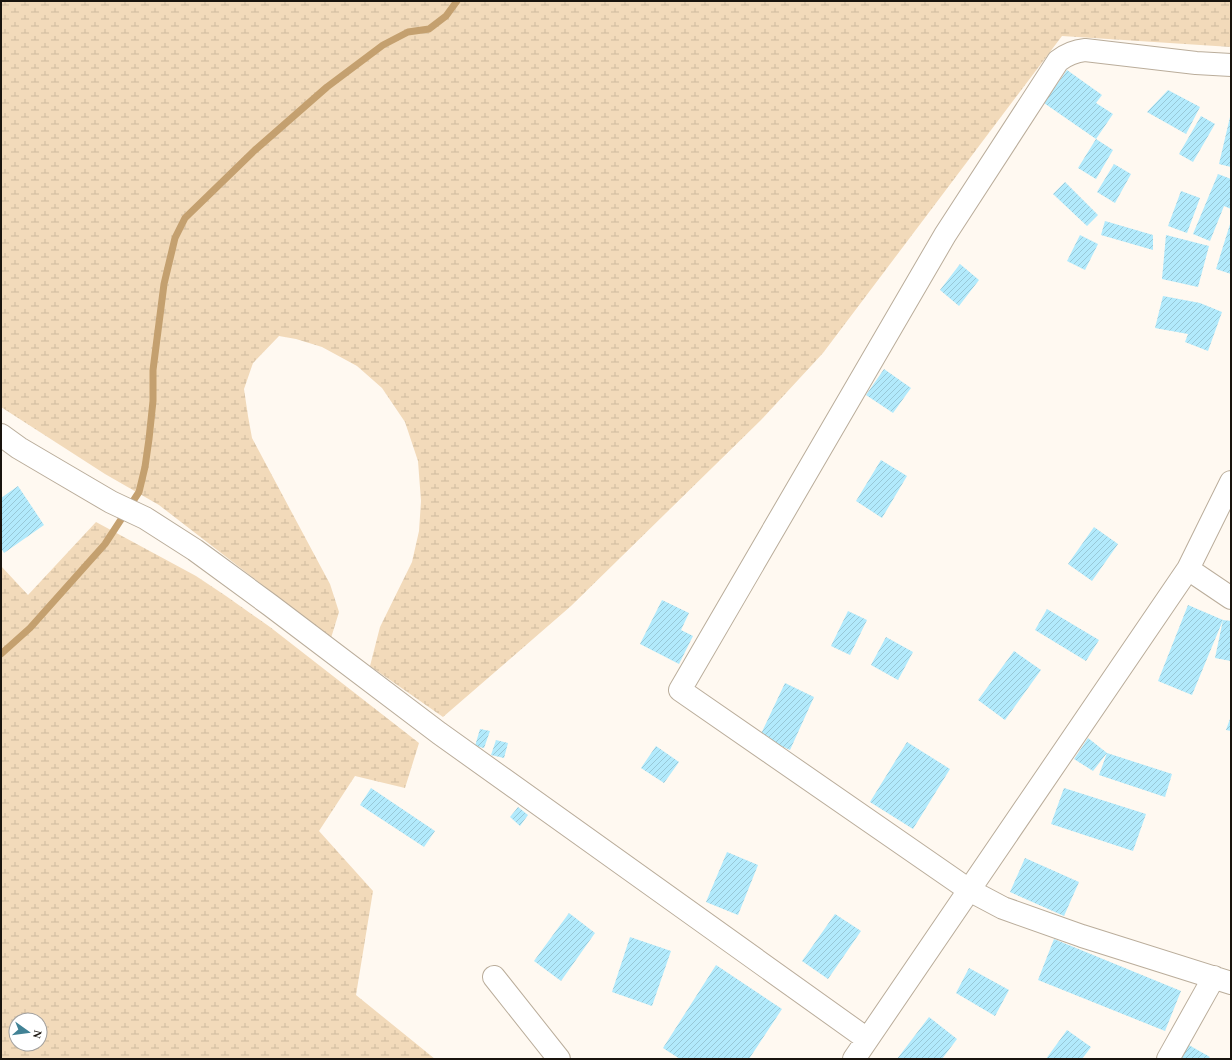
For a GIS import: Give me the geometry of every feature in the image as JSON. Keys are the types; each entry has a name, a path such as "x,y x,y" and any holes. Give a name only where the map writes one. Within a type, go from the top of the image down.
{"street":[{"path":"1168,1059 1222,980 1082,936 1010,910 969,890 680,690 945,236 1058,61 1065,55 1075,51 1085,50 1196,63 1231,65"},
{"path":"1,435 33,456 111,502 145,518 195,550 439,733 867,1039"},
{"path":"854,1059 1188,569 1231,482"},
{"path":"1188,569 1231,598"},
{"path":"494,977 558,1059"}],"green space":[{"path":"1,1 1231,1 1231,47 1062,36 823,353 761,420 571,606 443,717 370,666 380,627 412,562 419,531 421,501 418,461 405,422 382,388 357,366 322,347 296,339 279,336 253,363 244,389 252,438 330,584 339,612 331,638 159,505 105,474 1,407"},
{"path":"96,522 196,576 226,596 270,627 419,743 405,788 355,776 319,831 373,891 356,995 435,1059 1,1059 1,566 28,595"}],"building":[{"path":"1067,70 1102,95 1096,103 1113,114 1096,139 1044,103"},
{"path":"1168,90 1200,107 1186,134 1147,112"},
{"path":"1201,116 1215,124 1193,162 1179,154"},
{"path":"1230,117 1231,118 1231,167 1219,164"},
{"path":"1096,139 1113,150 1096,179 1078,168"},
{"path":"1114,164 1131,174 1115,203 1097,192"},
{"path":"1218,174 1231,179 1231,209 1224,206 1210,241 1193,234"},
{"path":"1065,182 1098,215 1087,226 1053,194"},
{"path":"1181,191 1200,198 1187,233 1168,226"},
{"path":"1105,221 1153,235 1153,250 1101,235"},
{"path":"1231,221 1231,274 1216,269"},
{"path":"1080,235 1098,244 1085,270 1067,261"},
{"path":"1166,235 1209,246 1198,287 1162,279"},
{"path":"960,264 979,280 959,306 940,290"},
{"path":"1163,296 1200,303 1222,312 1208,351 1185,342 1188,334 1155,328"},
{"path":"884,369 911,388 893,413 866,395"},
{"path":"881,460 907,476 882,518 856,501"},
{"path":"18,486 44,525 4,553 1,548 1,498"},
{"path":"1094,527 1118,544 1092,581 1068,564"},
{"path":"662,600 689,613 681,630 693,636 679,664 640,644"},
{"path":"1188,605 1223,620 1192,695 1158,681"},
{"path":"1047,609 1099,640 1086,661 1035,630"},
{"path":"848,611 867,620 850,655 831,646"},
{"path":"1223,620 1231,621 1231,661 1215,658"},
{"path":"886,637 913,652 898,680 871,665"},
{"path":"1014,651 1041,670 1005,720 978,700"},
{"path":"785,683 814,697 790,750 760,736"},
{"path":"1231,716 1231,731 1226,730"},
{"path":"480,729 490,731 484,748 475,746"},
{"path":"1088,738 1107,753 1093,771 1074,759"},
{"path":"496,740 508,743 504,758 491,755"},
{"path":"907,742 950,769 913,829 870,802"},
{"path":"656,746 679,762 664,783 641,768"},
{"path":"1107,753 1172,774 1165,797 1099,775"},
{"path":"371,788 435,831 424,847 360,805"},
{"path":"1064,788 1146,814 1133,851 1051,824"},
{"path":"518,807 528,815 520,826 510,817"},
{"path":"727,852 758,865 738,915 706,902"},
{"path":"1025,858 1079,882 1064,916 1010,892"},
{"path":"569,913 595,933 561,981 534,961"},
{"path":"835,914 861,931 828,979 802,961"},
{"path":"630,937 671,951 652,1006 612,992"},
{"path":"1054,939 1181,991 1165,1031 1038,980"},
{"path":"716,965 782,1009 749,1059 680,1059 663,1048"},
{"path":"969,968 1009,990 995,1016 956,993"},
{"path":"929,1017 957,1039 942,1059 897,1059"},
{"path":"1067,1030 1091,1047 1082,1059 1046,1059"},
{"path":"1187,1044 1210,1057 1208,1059 1179,1059"}],"waterway":[{"path":"1,654 30,628 105,544 139,492 145,467 149,439 153,401 153,370 164,284 175,238 185,218 255,150 327,87 383,45 408,32 429,29 446,16 457,1"}]}
